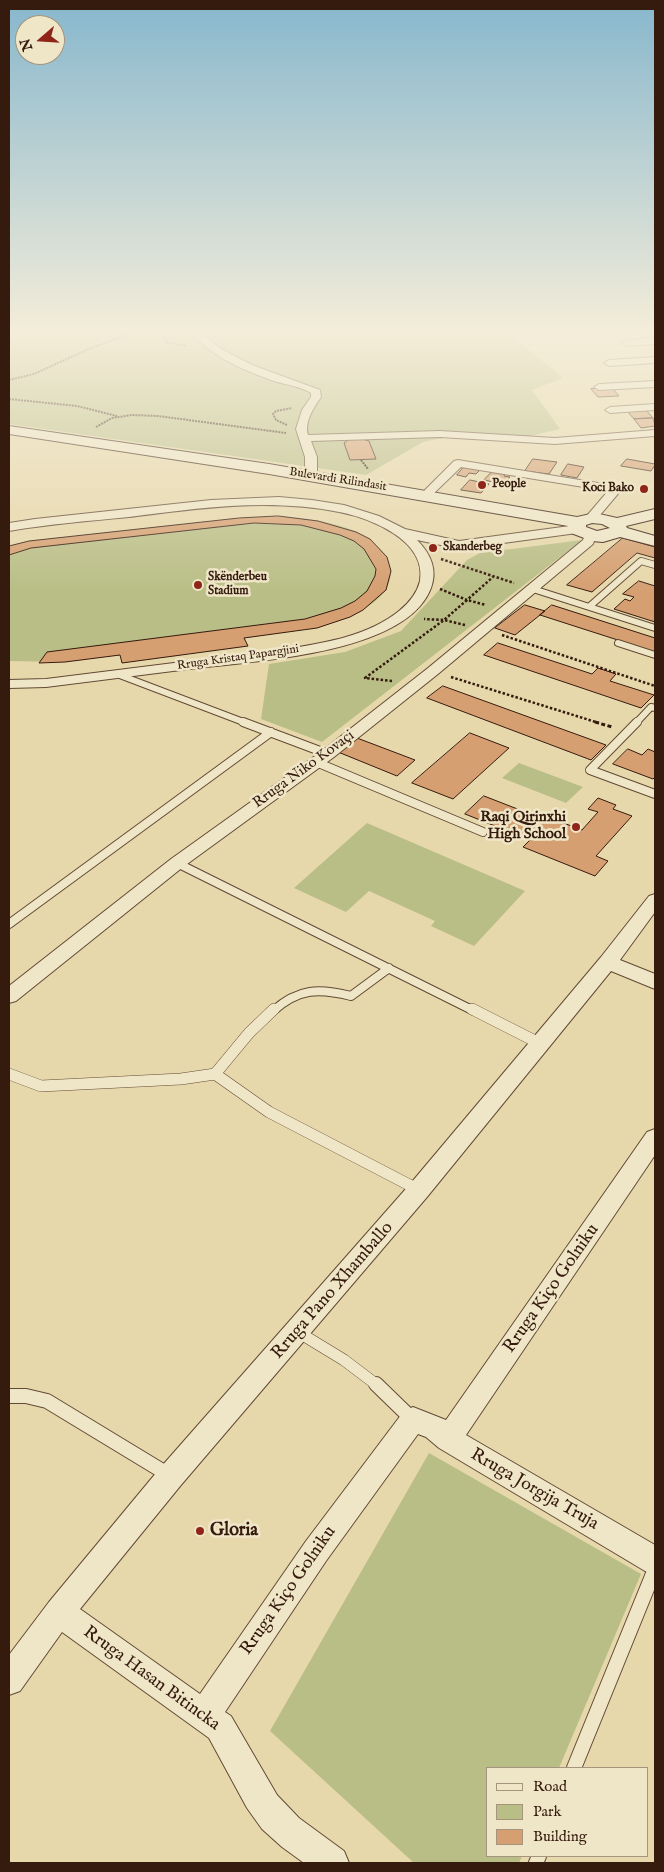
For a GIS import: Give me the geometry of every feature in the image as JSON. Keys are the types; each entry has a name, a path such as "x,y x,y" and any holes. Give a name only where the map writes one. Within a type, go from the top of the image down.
{"main road":[{"name":"Bulevardi Rilindasit","path":"9,430 73,438 426,495 584,526 604,536 616,527 655,514"},
{"path":"616,527 655,541"}],"street":[{"path":"303,418 301,429 311,457 311,476"},
{"path":"304,438 440,434 554,441 655,433"},
{"path":"426,495 458,463 616,489"},
{"name":"Rruga Niko Kovaçi","path":"9,996 177,863 322,758 533,589 589,541 584,526 616,489"},
{"path":"9,527 218,503 280,501 340,508 366,516 400,532 459,545 584,526"},
{"path":"400,532 421,551 435,559 459,545"},
{"name":"Rruga Kristaq Papargjini","path":"9,684 46,683 281,654 324,646 356,637 400,618 420,597 435,559"},
{"name":"Rruga Pano Xhamballo","path":"9,1680 59,1612 171,1476 298,1332 419,1190 608,962 655,900"},
{"path":"608,962 655,982"},
{"name":"Rruga Kiço Golniku","path":"448,1439 655,1138"},
{"name":"Rruga Kiço Golniku","path":"204,1716 316,1551 413,1420"},
{"name":"Rruga Jorgija Truja","path":"413,1420 435,1428 448,1439 655,1561"},
{"name":"Rruga Hasan Bitincka","path":"59,1612 220,1727 233,1746 255,1792 274,1818 332,1863"}],"lane":[{"path":"590,606 641,561 655,565"},
{"path":"533,589 655,628"},
{"path":"618,643 655,655"},
{"path":"118,674 271,732 322,758 483,832"},
{"path":"655,708 651,707 590,770 655,794"},
{"path":"9,924 271,732"},
{"path":"177,863 539,1043"},
{"path":"9,1074 41,1086 181,1079 215,1074 263,1018 297,994 324,990 351,996 389,968"},
{"path":"215,1074 268,1112 419,1190"},
{"path":"298,1332 332,1351 394,1398 413,1420"},
{"path":"9,1396 26,1396 46,1401 171,1476"},
{"path":"574,1767 655,1569"}],"path":[{"path":"73,438 114,418"},
{"path":"176,418 292,434"},
{"path":"435,559 533,589"},
{"path":"418,683 365,678 444,620 494,576"},
{"path":"426,584 467,600 506,611"},
{"path":"400,618 444,620 483,629 655,686"},
{"path":"433,671 628,732"}],"green space":[{"path":"9,418 552,418 560,429 530,436 460,434 423,442 366,475 9,424"},
{"name":"Skënderbeu Stadium","path":"278,516 328,523 348,528 365,536 379,548 389,563 391,571 390,580 383,594 375,602 350,617 245,638 248,646 122,663 120,655 65,662 9,661 9,546 29,541 239,518"},
{"path":"582,540 322,742 261,719 269,664 345,652 401,631 467,560 480,553"},
{"path":"519,763 583,787 566,803 502,778"},
{"path":"367,823 525,891 474,946 431,926 435,921 369,891 346,912 294,888"},
{"path":"429,1453 641,1574 559,1767 487,1767 487,1857 522,1857 519,1863 414,1863 270,1731"}],"building":[{"path":"653,418 655,426 641,428 634,419"},
{"path":"362,439 369,441 376,459 350,460 344,443 348,440"},
{"path":"533,459 557,462 549,474 525,471"},
{"path":"627,459 655,465 651,471 621,466"},
{"path":"568,464 584,467 577,478 561,475"},
{"path":"464,467 480,470 476,474 469,473 466,477 457,475"},
{"path":"493,471 510,477 503,484 484,480"},
{"path":"470,480 489,484 481,493 461,490"},
{"path":"278,516 318,521 356,532 370,539 387,557 391,571 386,590 363,610 350,617 317,628 244,638 248,646 122,663 120,655 65,662 39,663 47,652 305,619 341,608 355,601 367,591 375,576 376,569 364,549 354,541 340,535 301,525 254,523 31,548 9,555 9,546 29,541 239,518"},
{"path":"623,538 655,547 655,558 637,553 592,592 567,585"},
{"path":"639,581 655,586 655,622 614,609 625,599 630,601 634,597 623,594"},
{"path":"525,605 545,611 515,635 495,628"},
{"path":"552,605 655,638 655,652 540,615"},
{"path":"498,643 592,674 598,668 616,674 610,681 654,695 641,708 484,655"},
{"path":"443,686 606,745 591,760 427,698"},
{"path":"470,733 509,748 453,799 412,783"},
{"path":"357,738 415,760 397,776 338,752"},
{"path":"628,749 642,755 648,749 655,752 655,777 653,779 613,764"},
{"path":"484,796 551,822 553,819 582,830 598,812 588,809 598,798 616,805 613,809 632,816 596,856 608,861 595,876 523,847 530,840 465,814"}],"place":[{"name":"People","path":"482,485"},
{"name":"Koci Bako","path":"644,489"},
{"name":"Skanderbeg","path":"433,548"},
{"name":"Skënderbeu Stadium","path":"198,585"},
{"name":"Raqi Qirinxhi High School","path":"576,827"},
{"name":"Gloria","path":"200,1531"}]}
